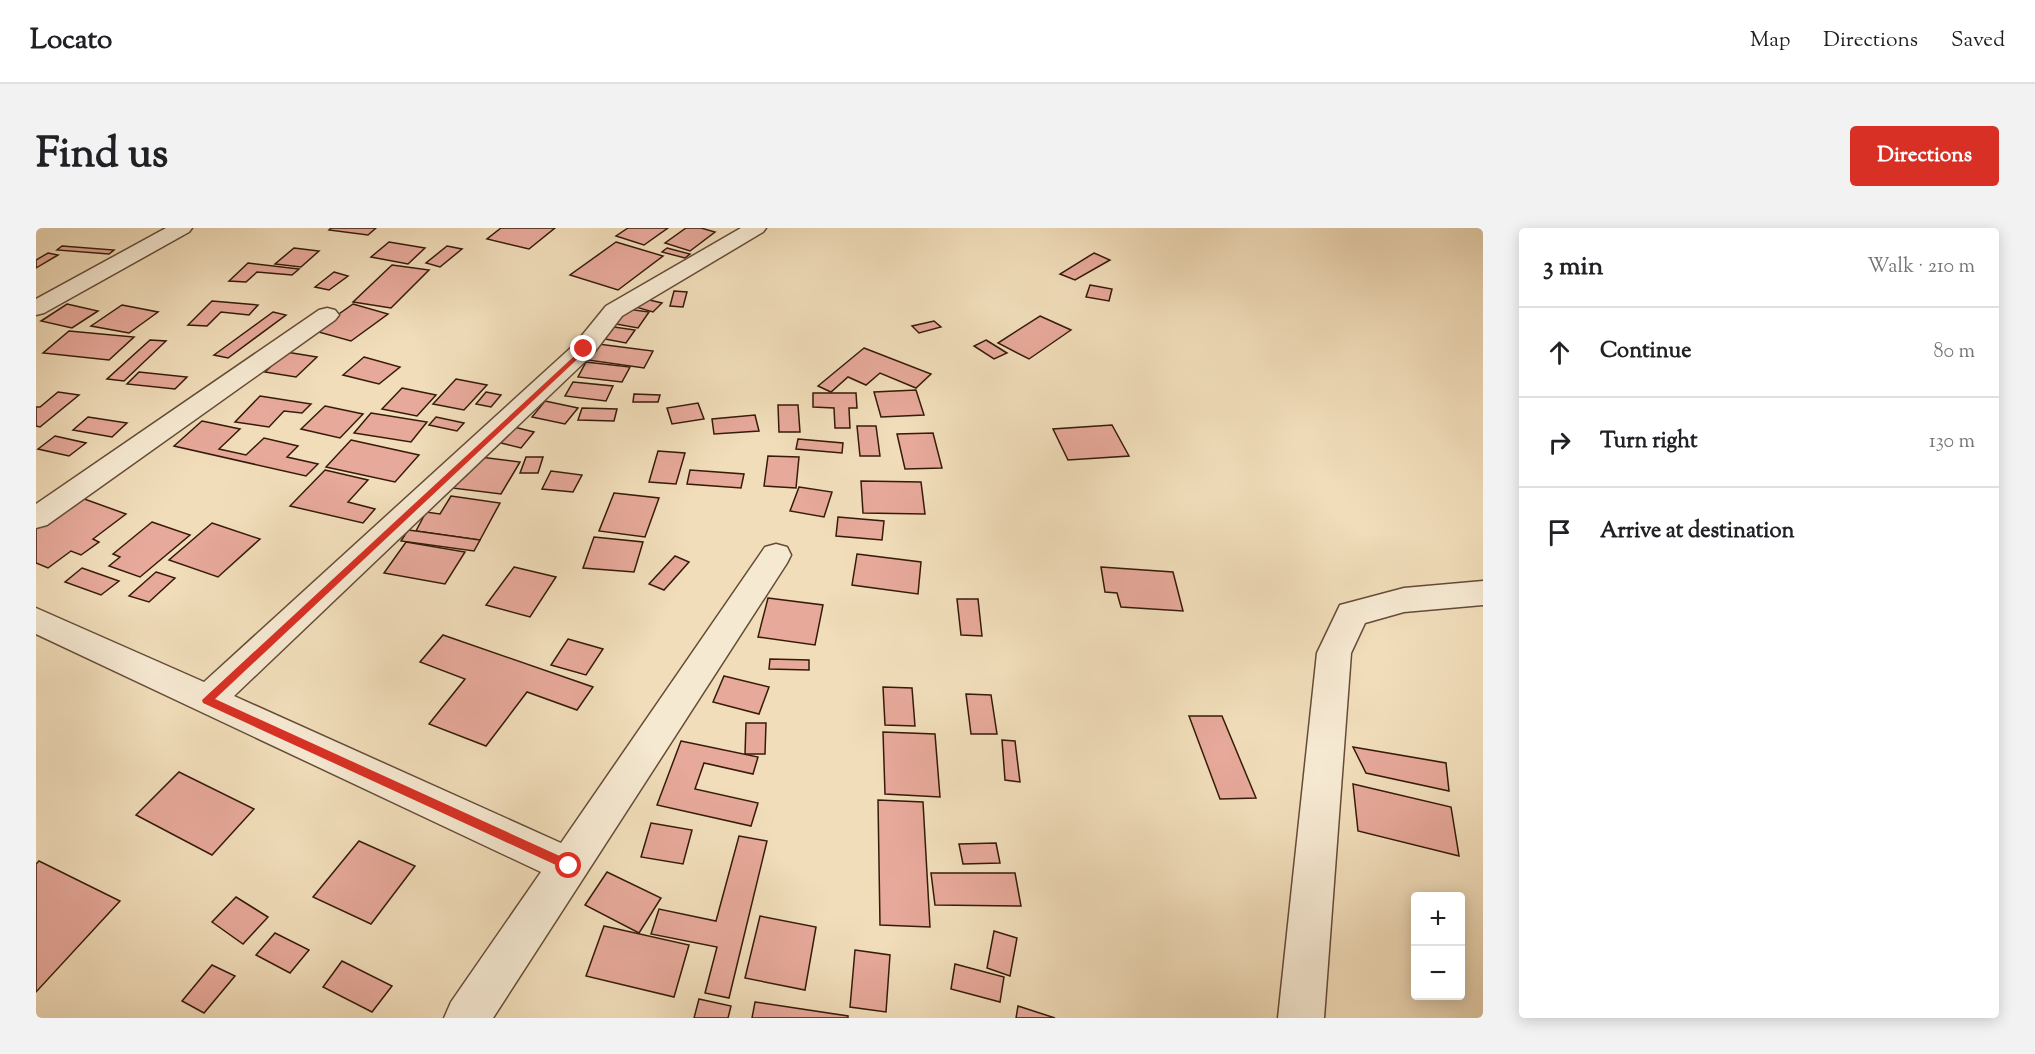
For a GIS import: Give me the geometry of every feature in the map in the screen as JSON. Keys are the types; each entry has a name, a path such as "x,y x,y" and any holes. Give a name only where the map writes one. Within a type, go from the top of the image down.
{"street":[{"path":"36,308 182,228"},
{"path":"207,700 584,349 615,311 756,228"},
{"path":"36,518 327,315"},
{"path":"467,1018 776,555"},
{"path":"1301,1018 1334,653 1352,615 1404,600 1483,593"},
{"path":"36,620 569,866"}],"building":[{"path":"331,228 376,228 368,235 329,230"},
{"path":"501,228 555,228 529,249 487,239"},
{"path":"628,228 668,228 644,245 616,236"},
{"path":"686,228 701,228 715,232 690,251 665,243"},
{"path":"389,242 425,248 408,264 371,257"},
{"path":"616,242 663,256 618,290 570,275"},
{"path":"62,246 114,250 109,254 57,250"},
{"path":"447,246 462,249 440,267 426,263"},
{"path":"294,248 319,251 301,267 275,264"},
{"path":"667,248 690,254 685,258 662,252"},
{"path":"48,253 58,255 36,268 36,260"},
{"path":"1094,253 1110,260 1075,280 1060,274"},
{"path":"248,263 299,269 292,275 257,272 246,282 229,281"},
{"path":"392,265 429,270 391,308 353,302"},
{"path":"334,272 348,276 329,290 315,287"},
{"path":"1090,285 1112,289 1109,301 1086,297"},
{"path":"674,291 687,292 683,307 670,306"},
{"path":"641,298 662,303 653,312 632,306"},
{"path":"212,301 258,305 249,315 221,312 207,326 188,325"},
{"path":"67,304 98,311 72,328 41,321"},
{"path":"353,304 388,314 351,341 315,331"},
{"path":"122,305 158,312 129,333 91,326"},
{"path":"627,309 649,312 638,328 616,324"},
{"path":"273,312 286,315 228,358 214,355"},
{"path":"1040,316 1071,330 1029,359 998,343"},
{"path":"934,321 941,327 919,333 912,326"},
{"path":"614,327 635,330 626,343 605,339"},
{"path":"69,331 134,337 109,360 43,353"},
{"path":"150,340 166,341 124,381 107,379"},
{"path":"986,340 1007,353 994,359 974,346"},
{"path":"598,344 653,351 644,368 588,360"},
{"path":"864,348 931,374 916,388 880,373 866,385 848,377 831,392 818,386"},
{"path":"286,352 317,357 296,377 265,372"},
{"path":"364,357 400,367 379,384 343,375"},
{"path":"586,362 630,367 622,382 578,377"},
{"path":"139,372 187,377 175,389 127,384"},
{"path":"456,379 487,385 464,410 433,404"},
{"path":"573,382 613,386 606,401 565,396"},
{"path":"402,388 436,395 417,416 382,409"},
{"path":"916,390 924,415 881,417 874,392"},
{"path":"58,392 79,395 40,427 36,426 36,407 40,407"},
{"path":"486,392 501,395 491,407 476,404"},
{"path":"813,393 856,393 857,408 849,408 850,428 835,428 834,408 813,407"},
{"path":"634,394 660,395 658,402 633,402"},
{"path":"260,396 311,404 302,413 284,411 269,427 235,422"},
{"path":"545,401 578,408 565,424 532,417"},
{"path":"698,403 704,419 672,424 667,408"},
{"path":"778,405 798,405 800,432 779,432"},
{"path":"325,406 363,414 340,438 301,429"},
{"path":"582,408 617,409 614,421 578,420"},
{"path":"371,413 427,422 411,442 354,433"},
{"path":"755,415 759,431 714,434 712,419"},
{"path":"88,417 127,423 112,437 73,430"},
{"path":"436,417 464,423 457,431 429,425"},
{"path":"202,421 240,429 219,449 246,455 264,438 298,446 287,457 318,464 306,476 174,446"},
{"path":"1112,425 1129,456 1068,460 1053,429"},
{"path":"857,426 876,426 880,456 860,456"},
{"path":"514,427 534,432 521,448 501,443"},
{"path":"933,433 942,468 905,469 897,434"},
{"path":"55,436 86,443 69,456 38,449"},
{"path":"798,439 843,443 842,453 796,449"},
{"path":"351,440 419,455 395,482 326,467"},
{"path":"658,451 685,453 676,484 649,482"},
{"path":"472,456 520,462 501,494 452,488"},
{"path":"768,456 799,457 796,488 764,486"},
{"path":"526,457 543,457 538,473 520,473"},
{"path":"325,470 368,480 348,502 375,509 363,523 290,506"},
{"path":"690,470 744,474 741,488 687,484"},
{"path":"551,471 582,475 573,492 542,489"},
{"path":"861,481 921,482 925,514 863,513"},
{"path":"799,487 832,492 824,517 790,511"},
{"path":"614,493 659,498 645,537 599,531"},
{"path":"76,496 126,514 93,539 99,542 81,555 71,551 48,568 36,563 36,524"},
{"path":"451,496 500,503 480,540 416,531 426,512 440,514"},
{"path":"838,517 884,521 882,540 836,536"},
{"path":"152,522 190,535 140,577 109,566 120,557 113,554"},
{"path":"212,523 260,539 218,577 169,560"},
{"path":"408,530 480,540 474,551 401,541"},
{"path":"594,537 643,542 634,572 583,568"},
{"path":"406,542 465,552 445,584 384,573"},
{"path":"857,554 921,562 918,594 852,585"},
{"path":"675,556 689,562 664,590 649,584"},
{"path":"514,567 556,577 530,617 486,605"},
{"path":"1101,567 1173,572 1183,611 1121,607 1117,593 1105,592"},
{"path":"82,568 119,581 101,595 65,582"},
{"path":"156,572 175,578 149,602 129,596"},
{"path":"768,598 823,605 815,645 758,637"},
{"path":"957,599 978,599 982,636 961,635"},
{"path":"443,635 593,687 577,710 527,692 486,746 429,724 465,679 420,662"},
{"path":"568,639 603,649 586,675 551,665"},
{"path":"770,659 809,660 809,670 769,669"},
{"path":"724,676 769,687 759,714 713,702"},
{"path":"883,687 912,688 915,726 885,725"},
{"path":"966,694 991,695 997,734 971,734"},
{"path":"1189,716 1222,716 1256,798 1220,799"},
{"path":"746,723 766,723 765,754 745,754"},
{"path":"883,732 935,734 940,797 885,794"},
{"path":"1002,740 1015,741 1020,782 1005,780"},
{"path":"681,741 758,757 753,774 704,763 695,789 758,803 751,826 657,805"},
{"path":"1353,747 1446,763 1449,791 1366,773"},
{"path":"179,772 254,809 212,855 136,815"},
{"path":"1353,784 1451,807 1459,856 1358,831"},
{"path":"878,800 923,802 930,927 880,925"},
{"path":"651,823 692,830 683,864 641,857"},
{"path":"739,836 767,841 729,998 705,993 717,947 651,934 659,909 716,921"},
{"path":"359,841 415,866 371,924 313,897"},
{"path":"996,843 1000,863 963,864 959,844"},
{"path":"39,861 120,901 36,992 36,864"},
{"path":"607,872 661,898 639,933 585,905"},
{"path":"931,873 1015,873 1021,906 935,905"},
{"path":"236,897 268,917 243,944 212,922"},
{"path":"760,916 816,927 805,990 745,978"},
{"path":"604,926 689,945 674,997 586,976"},
{"path":"994,931 1017,938 1010,976 987,968"},
{"path":"275,933 309,950 290,973 256,955"},
{"path":"855,950 890,955 886,1012 850,1007"},
{"path":"342,961 392,986 372,1012 323,987"},
{"path":"955,964 1004,977 1000,1002 951,989"},
{"path":"212,965 235,976 204,1013 182,1001"},
{"path":"699,999 731,1006 728,1018 694,1018"},
{"path":"755,1002 848,1016 848,1018 752,1018"},
{"path":"1018,1006 1055,1018 1016,1018"}],"route":[{"path":"569,866 207,700 584,349"}]}
